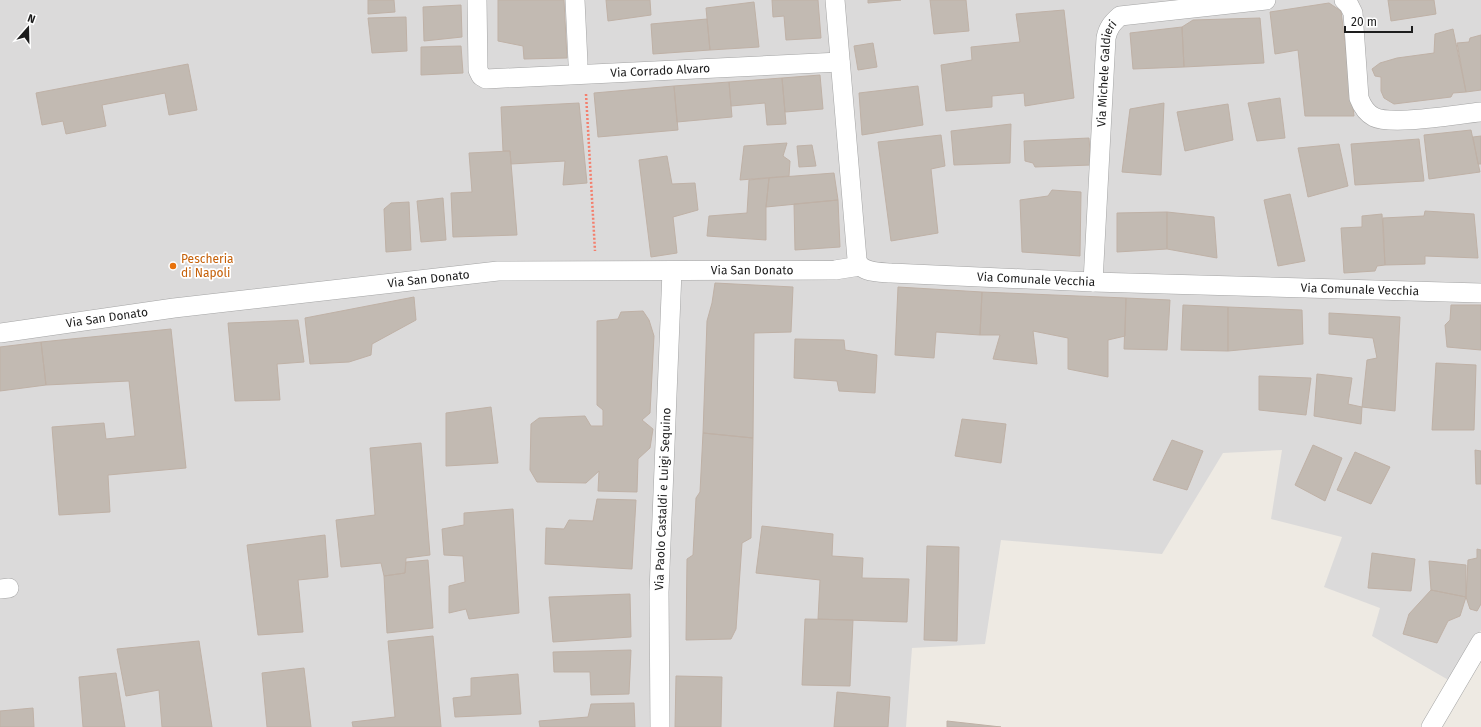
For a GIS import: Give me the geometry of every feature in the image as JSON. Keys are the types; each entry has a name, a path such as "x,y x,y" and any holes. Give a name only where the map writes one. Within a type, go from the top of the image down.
{"street":[{"name":"Via Corrado Alvaro","path":"477,0 478,70 481,76 486,79 582,68 840,62"},
{"path":"575,0 582,68"},
{"path":"835,0 857,259 860,266"},
{"name":"Via Michele Galdieri","path":"1093,282 1106,38 1112,23 1120,16 1266,0"},
{"path":"1344,0 1350,5 1353,13 1359,98 1362,105 1370,114 1380,119 1393,121 1481,112"},
{"name":"Via Comunale Vecchia","path":"860,266 865,269 890,273 1093,282 1481,293"},
{"name":"Via San Donato","path":"0,333 174,308 498,270 835,270 860,266"},
{"name":"Via Paolo Castaldi e Luigi Sequino","path":"660,727 659,592 672,271"},
{"path":"1431,727 1481,642"}],"path":[{"path":"582,68 596,270"}],"shaded area":[{"path":"0,0 1481,0 1481,630 1452,682 1372,636 1380,608 1324,587 1342,537 1271,519 1282,450 1223,453 1162,554 1001,540 985,644 912,648 906,727 0,727"}],"building":[{"path":"368,0 394,0 395,12 368,14"},
{"path":"498,0 564,0 567,58 524,59 523,46 498,41"},
{"path":"606,0 650,0 651,15 608,21"},
{"path":"772,0 818,0 821,38 786,40 784,16 773,17"},
{"path":"868,0 901,0 868,3"},
{"path":"930,0 966,0 969,31 934,34"},
{"path":"1388,0 1434,0 1436,14 1391,21"},
{"path":"754,2 759,47 710,50 706,8"},
{"path":"1329,3 1341,11 1354,116 1305,116 1298,50 1275,54 1270,12"},
{"path":"461,5 462,37 424,41 423,7"},
{"path":"1064,10 1074,98 1025,106 1024,93 992,96 992,107 946,111 941,65 972,60 971,47 1020,42 1016,14"},
{"path":"406,17 407,51 372,53 368,18"},
{"path":"1260,18 1264,63 1184,67 1182,27 1193,20"},
{"path":"707,19 710,50 653,54 651,24"},
{"path":"1182,27 1184,67 1133,69 1130,33"},
{"path":"1453,29 1466,92 1453,93 1451,97 1394,104 1384,98 1381,91 1381,77 1375,76 1372,69 1380,63 1397,58 1434,53 1435,34"},
{"path":"1481,35 1481,90 1466,92 1457,43 1469,42 1470,38"},
{"path":"873,43 877,67 858,70 854,46"},
{"path":"461,46 463,73 421,75 421,47"},
{"path":"188,64 197,110 169,115 165,93 102,105 106,126 66,134 63,121 42,125 36,93"},
{"path":"820,75 823,109 785,112 782,78"},
{"path":"782,78 786,124 767,125 765,103 731,106 729,82"},
{"path":"729,82 732,117 677,122 674,86"},
{"path":"674,86 678,130 598,137 594,93"},
{"path":"918,86 923,125 862,135 859,93"},
{"path":"1280,98 1285,138 1257,141 1248,103"},
{"path":"579,103 587,183 563,185 565,161 511,164 510,151 503,151 501,107"},
{"path":"1164,103 1161,175 1122,172 1130,109"},
{"path":"1228,104 1233,140 1185,151 1177,112"},
{"path":"1011,124 1010,163 954,165 951,131"},
{"path":"1471,130 1480,172 1429,179 1424,135"},
{"path":"941,135 945,166 931,169 938,233 891,241 878,142"},
{"path":"1481,136 1481,164 1478,164 1473,137"},
{"path":"1089,138 1091,165 1035,167 1033,163 1025,161 1024,141"},
{"path":"1419,139 1424,181 1355,185 1351,144"},
{"path":"787,143 783,156 790,161 789,176 740,180 744,146"},
{"path":"1339,144 1348,186 1308,197 1298,148"},
{"path":"812,145 816,166 799,167 797,146"},
{"path":"510,151 517,235 453,237 451,193 472,192 469,153"},
{"path":"667,156 672,184 695,183 698,210 673,217 677,253 651,257 639,160"},
{"path":"834,173 838,200 766,207 769,178"},
{"path":"769,178 766,207 766,240 707,236 709,216 747,213 749,180"},
{"path":"1052,190 1081,192 1080,256 1022,252 1020,200 1048,196"},
{"path":"1290,194 1305,261 1278,266 1264,200"},
{"path":"443,198 446,240 421,242 417,201"},
{"path":"838,200 840,247 795,250 794,204"},
{"path":"409,202 411,250 386,252 384,209 391,203"},
{"path":"1425,211 1474,214 1478,258 1425,256 1425,264 1385,265 1383,218 1424,216"},
{"path":"1167,212 1167,249 1117,252 1117,213"},
{"path":"1167,212 1214,217 1217,258 1167,249"},
{"path":"1382,214 1385,265 1377,266 1375,271 1344,273 1341,228 1362,227 1362,216"},
{"path":"715,283 793,287 791,332 754,333 753,438 703,433 707,321"},
{"path":"898,287 982,292 980,335 936,332 934,358 895,355"},
{"path":"982,292 1126,298 1125,336 1108,340 1108,377 1068,369 1068,338 1033,331 1037,364 993,359 1000,335 980,335"},
{"path":"414,297 416,320 372,344 371,355 349,362 310,364 305,318"},
{"path":"1126,298 1170,300 1167,350 1124,349"},
{"path":"1183,305 1228,307 1228,351 1181,350"},
{"path":"1451,305 1481,305 1481,350 1447,347 1445,325 1450,320"},
{"path":"1228,307 1302,310 1303,344 1228,351"},
{"path":"643,311 649,320 654,336 650,413 642,420 653,429 650,448 638,459 637,492 598,491 599,471 586,483 537,482 530,470 531,424 539,418 585,416 591,426 603,426 603,410 597,405 597,321 618,319 621,312"},
{"path":"1329,313 1400,317 1395,411 1362,407 1367,360 1377,358 1373,338 1329,334"},
{"path":"298,320 304,362 277,364 280,400 235,401 228,323"},
{"path":"171,329 186,468 108,475 110,512 59,515 52,427 104,423 106,439 135,436 129,381 46,385 41,342"},
{"path":"795,339 844,340 845,350 877,355 875,393 839,391 837,381 794,378"},
{"path":"41,342 46,385 0,391 0,347"},
{"path":"1436,363 1476,365 1474,430 1432,430"},
{"path":"1317,374 1352,378 1348,404 1362,407 1361,424 1314,416"},
{"path":"1259,376 1311,378 1306,415 1259,410"},
{"path":"491,407 498,463 446,466 446,413"},
{"path":"962,419 1006,424 1001,463 955,456"},
{"path":"703,433 753,438 751,538 742,543 736,629 731,639 686,640 687,559 693,555 696,498 700,492"},
{"path":"1172,440 1203,451 1187,490 1153,480"},
{"path":"421,443 430,555 406,558 405,573 384,576 381,563 341,567 336,520 375,515 370,448"},
{"path":"1313,445 1342,458 1325,501 1295,485"},
{"path":"1475,450 1481,451 1481,484 1476,484"},
{"path":"1355,452 1390,467 1371,504 1337,490"},
{"path":"597,499 636,500 632,569 545,564 546,528 564,529 569,520 593,521"},
{"path":"513,509 519,613 469,619 466,609 449,613 449,586 465,582 463,556 444,555 442,529 464,525 464,513"},
{"path":"762,526 833,534 832,556 863,558 862,578 909,579 907,622 818,619 820,580 756,573"},
{"path":"325,535 328,577 298,580 303,632 258,635 247,545"},
{"path":"927,546 959,547 957,641 924,640"},
{"path":"1477,549 1481,550 1481,604 1477,611 1470,609 1466,597 1468,560 1477,558"},
{"path":"1372,553 1415,559 1411,591 1368,588"},
{"path":"428,560 433,628 387,633 384,576 405,573 406,562"},
{"path":"1429,561 1466,565 1466,597 1431,590"},
{"path":"1431,590 1466,597 1460,616 1448,621 1437,643 1403,634 1409,614"},
{"path":"630,594 631,637 553,642 549,597"},
{"path":"805,619 853,620 850,686 802,685"},
{"path":"433,636 441,727 353,727 352,722 395,717 388,641"},
{"path":"199,641 212,727 162,727 159,690 126,696 117,649"},
{"path":"631,650 629,694 591,695 590,672 554,672 553,652"},
{"path":"304,668 311,727 267,727 262,673"},
{"path":"116,673 125,727 83,727 79,677"},
{"path":"518,674 521,714 455,717 453,698 471,696 471,678"},
{"path":"676,676 722,677 721,727 675,727"},
{"path":"837,692 890,697 888,727 834,727"},
{"path":"634,703 635,727 540,727 539,721 588,717 591,704"},
{"path":"33,708 34,727 0,727 0,711"},
{"path":"947,721 1001,727 947,727"}],"place":[{"name":"Pescheria di Napoli","path":"173,266"}]}
